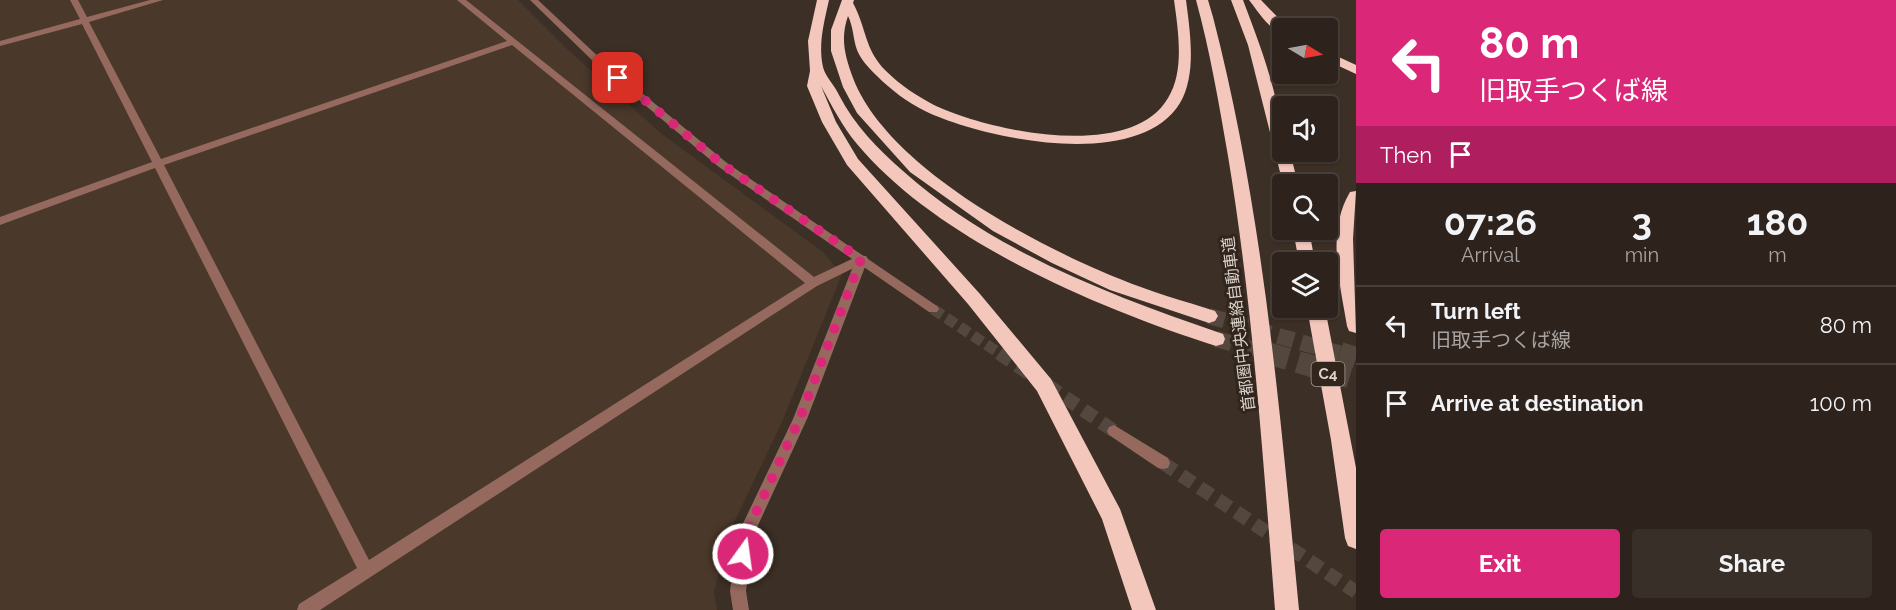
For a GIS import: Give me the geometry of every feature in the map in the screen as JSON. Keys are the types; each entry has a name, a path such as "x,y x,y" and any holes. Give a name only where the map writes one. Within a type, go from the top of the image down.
{"highway":[{"path":"823,0 814,41 817,71 814,86 829,122 852,162 974,299 1044,385 1112,516 1144,610"},
{"path":"847,1 857,23 863,50 878,70 903,93 938,112 976,127 1017,136 1063,141 1099,138 1127,132 1155,121 1173,103 1182,83 1183,22 1180,0"},
{"name":"首都圏中央連絡自動車道","path":"1202,0 1213,38 1243,196 1266,371 1287,610"},
{"path":"1238,0 1254,45 1288,174"},
{"path":"1255,0 1272,21"},
{"path":"847,1 837,30 837,51 850,87 862,110 915,169 999,227 1058,259 1116,285 1209,316"},
{"path":"1338,61 1356,70"},
{"path":"817,71 826,81 838,105 872,152 932,203 972,231 1023,261 1091,293 1121,306 1216,339"},
{"path":"1356,196 1350,202 1346,228 1348,284 1356,326"},
{"name":"C4","path":"1318,318 1341,440 1356,538"}],"street":[{"path":"74,0 367,571"},
{"path":"0,44 159,0"},
{"path":"461,0 813,283"},
{"path":"534,0 600,63 723,165 933,309"},
{"path":"0,220 512,42"},
{"path":"305,610 813,283 861,259"},
{"path":"741,610 738,591 745,536 800,418 861,259"},
{"path":"1114,430 1163,463"}],"shaded area":[{"path":"0,0 518,0 568,50 663,135 823,252 842,274 782,422 729,533 714,592 717,610 0,610"}],"tunnel":[{"path":"933,309 999,353"},
{"path":"1209,316 1345,355"},
{"path":"1216,339 1272,355"},
{"path":"999,353 1030,374"},
{"path":"1267,353 1356,379"},
{"path":"1340,353 1356,358"},
{"path":"1047,385 1114,431"},
{"path":"1163,463 1356,592"}],"route":[{"path":"618,78 723,165 861,259 800,418 745,536 743,554"}]}
